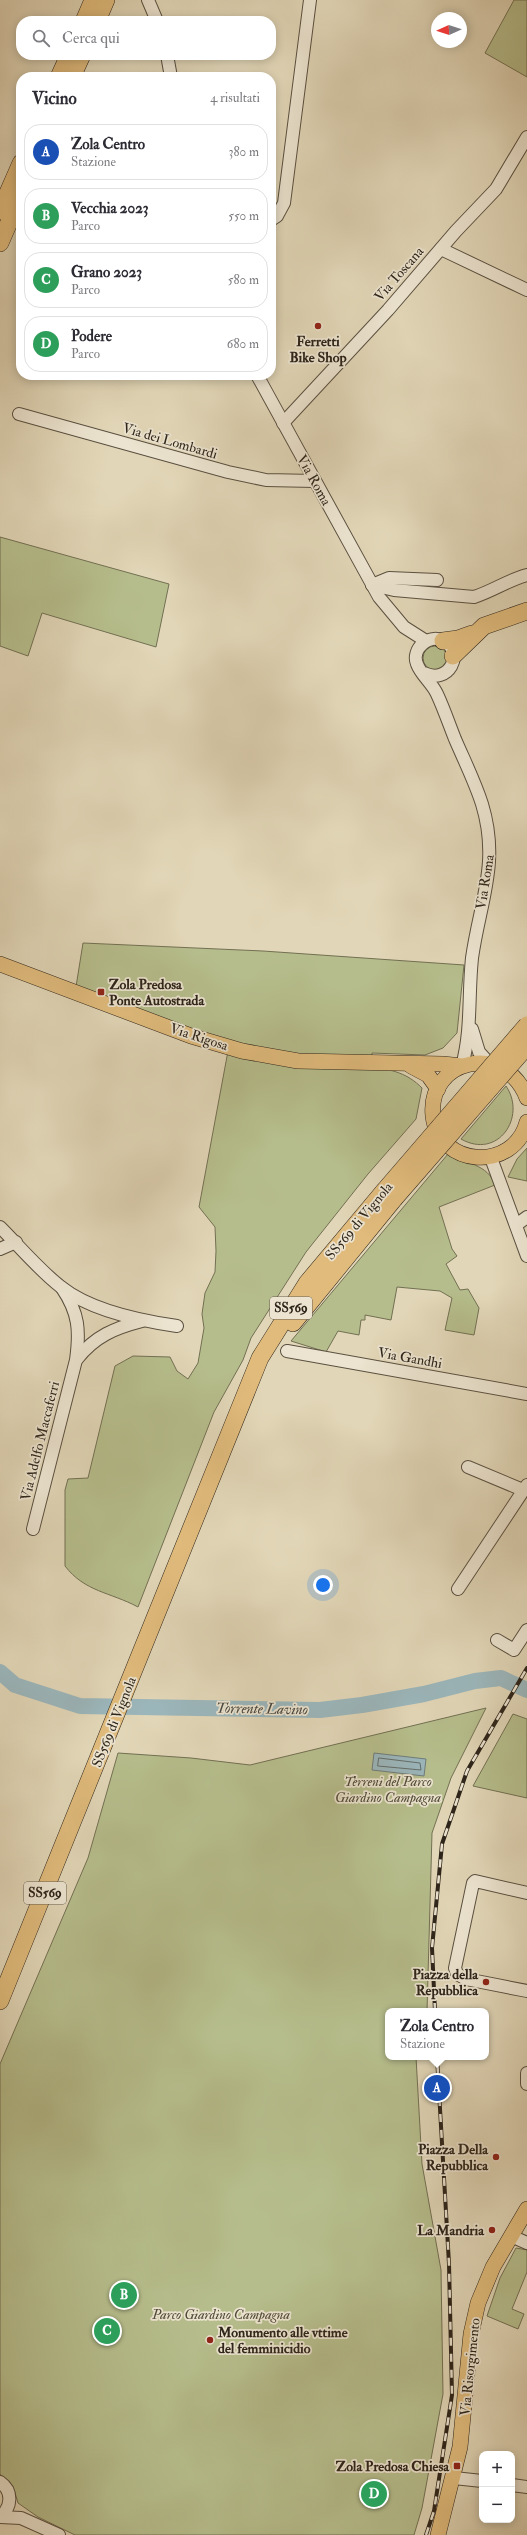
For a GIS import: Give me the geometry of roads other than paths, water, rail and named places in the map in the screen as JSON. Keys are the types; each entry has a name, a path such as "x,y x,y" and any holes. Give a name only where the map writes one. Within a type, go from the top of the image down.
{"highway":[{"path":"86,16 93,0"},
{"path":"99,16 106,0"},
{"path":"61,72 67,60"},
{"path":"74,72 80,60"},
{"path":"0,211 16,174"},
{"path":"0,243 16,206"},
{"path":"443,641 463,638 500,619 527,611"},
{"path":"453,656 476,632"},
{"name":"SS569 di Vignola","path":"0,2001 227,1441 271,1352 389,1195 527,1025"},
{"name":"SS569 di Vignola","path":"389,1195 527,1046"}],"main road":[{"name":"Via Rigosa","path":"0,964 191,1036 242,1051 298,1061 408,1065 443,1064 462,1066"},
{"name":"Via Roma","path":"527,1098 523,1088 509,1072 489,1063 479,1062 462,1066 450,1074 438,1089 433,1115 438,1134 444,1142 455,1151 467,1157 491,1158 505,1152 522,1139 527,1122"},
{"name":"Via Rigosa","path":"408,1065 428,1075 438,1089"},
{"path":"509,1072 527,1073"},
{"name":"Via Risorgimento","path":"438,2535 454,2478 463,2431 474,2319 483,2290 527,2208"}],"street":[{"path":"148,0 155,16"},
{"path":"276,217 284,203 310,0"},
{"path":"168,60 170,72"},
{"name":"Via Toscana","path":"283,422 388,310 496,189 527,137"},
{"path":"441,249 527,290"},
{"name":"Via Roma","path":"260,380 372,585 386,607 404,627 426,641"},
{"name":"Via dei Lombardi","path":"19,414 228,472 266,480 315,482"},
{"path":"372,585 394,590 474,597 527,575"},
{"path":"372,585 389,578 437,580"},
{"name":"Via Roma","path":"404,627 416,654 417,665 424,673 441,703 480,797 491,848 488,883 472,958 470,986 471,1022 474,1041 480,1052 489,1063"},
{"path":"416,654 418,649 426,641 438,639 448,645 453,656 450,668 446,672 435,677 424,673"},
{"path":"441,703 446,672"},
{"name":"Via Roma","path":"462,1066 471,1022"},
{"path":"491,1158 527,1256"},
{"path":"516,1225 527,1218"},
{"path":"0,1227 62,1288 98,1306 143,1321 177,1326"},
{"path":"0,1249 16,1242"},
{"name":"Via Adelfo Maccaferri","path":"33,1529 76,1360 80,1334 77,1319 70,1299 62,1288"},
{"name":"Via Adelfo Maccaferri","path":"76,1360 86,1348 103,1334 143,1321"},
{"name":"Via Gandhi","path":"288,1351 527,1394"},
{"path":"458,1589 525,1488 468,1467"},
{"path":"496,1640 514,1650 527,1630"},
{"path":"527,1893 472,1885 455,1968 457,1974 466,1979 527,1991"},
{"path":"527,2074 527,2084"},
{"path":"511,2236 527,2243"},
{"path":"454,2478 479,2482"},
{"path":"0,2482 10,2496 14,2505 31,2521"},
{"path":"515,2485 527,2487"},
{"path":"0,2517 8,2508 10,2496"},
{"path":"0,2517 8,2516 31,2521 59,2535"}],"water":[{"path":"374,1753 426,1759 424,1776 372,1770"}],"waterway":[{"name":"Torrente Lavino","path":"0,1672 15,1685 80,1706 320,1710 362,1705 424,1694 475,1681 501,1678 527,1690"}],"railway":[{"path":"435,2008 432,1948 442,1844 467,1771 527,1668"},
{"path":"426,2535 434,2511 452,2395 449,2264 437,2060"}],"place":[{"name":"Ferretti Bike Shop","path":"318,326"},
{"name":"Zola Predosa Ponte Autostrada","path":"101,992"},
{"name":"Piazza della Repubblica","path":"486,1982"},
{"name":"Zola Centro","path":"437,2088"},
{"name":"Piazza Della Repubblica","path":"496,2157"},
{"name":"La Mandria","path":"492,2230"},
{"name":"Vecchia 2023","path":"124,2295"},
{"name":"Grano 2023","path":"107,2331"},
{"name":"Monumento alle vttime del femminicidio","path":"210,2340"},
{"name":"Zola Predosa Chiesa","path":"457,2466"},
{"name":"Podere","path":"374,2494"}],"park label":[{"name":"Terreni del Parco Giardino Campagna","path":"388,1790"},
{"name":"Parco Giardino Campagna","path":"221,2314"}]}
